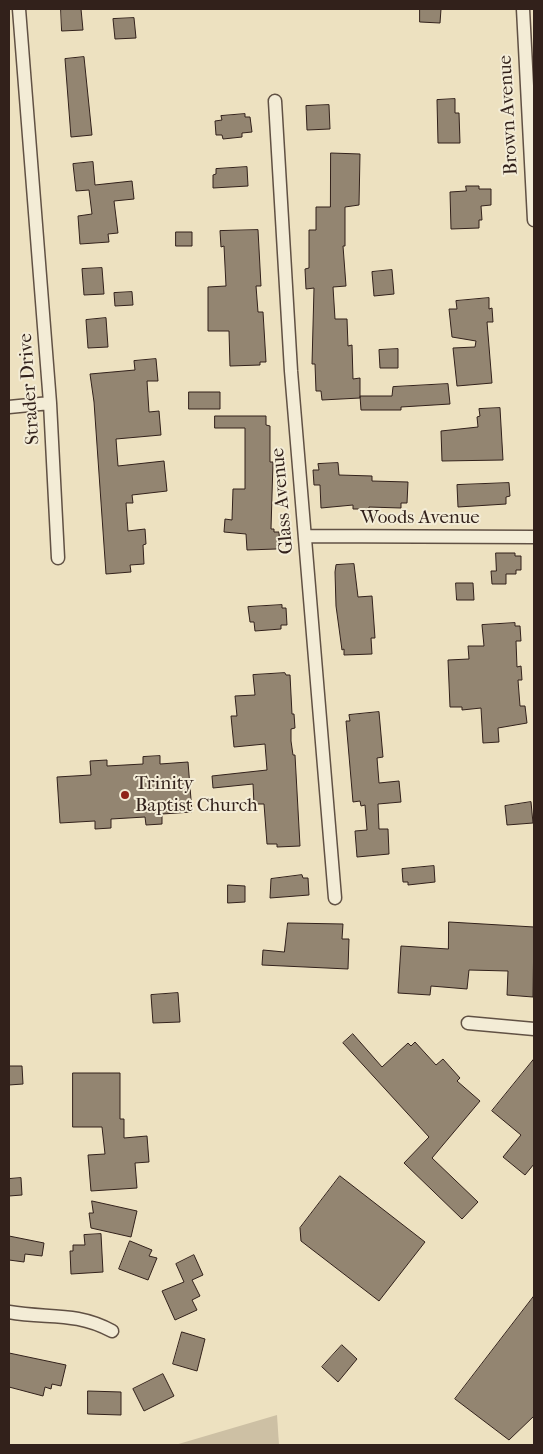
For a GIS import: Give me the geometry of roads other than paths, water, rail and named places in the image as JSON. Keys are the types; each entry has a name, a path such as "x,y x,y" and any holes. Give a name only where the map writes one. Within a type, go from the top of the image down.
{"street":[{"name":"Strader Drive","path":"19,9 50,403 58,558"},
{"name":"Brown Avenue","path":"524,9 525,66 534,220"},
{"name":"Glass Avenue","path":"275,101 291,371 335,898"},
{"path":"9,407 50,403"},
{"name":"Woods Avenue","path":"305,536 534,538"},
{"path":"468,1023 534,1029"},
{"path":"9,1312 75,1317 95,1321 112,1330"}],"place":[{"name":"Trinity Baptist Church","path":"125,795"}]}
